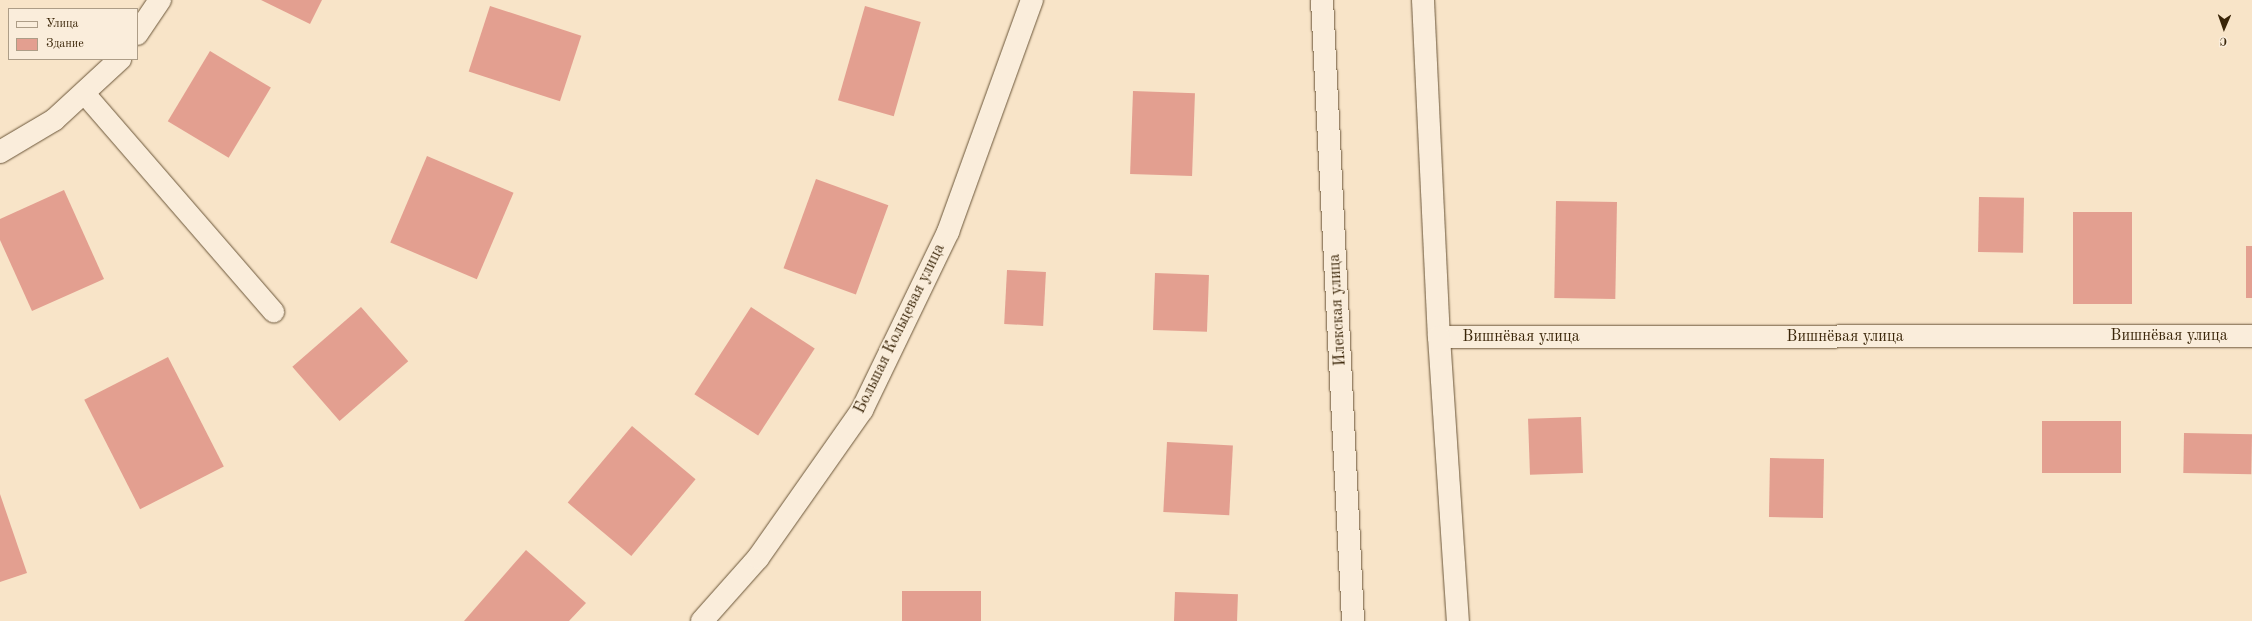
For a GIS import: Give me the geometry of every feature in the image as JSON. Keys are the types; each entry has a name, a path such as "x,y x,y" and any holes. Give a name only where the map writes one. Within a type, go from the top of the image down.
{"street":[{"path":"138,33 160,0"},
{"name":"Большая Кольцевая улица","path":"702,621 758,558 862,410 948,232 1032,0"},
{"name":"Илекская улица","path":"1322,0 1353,621"},
{"path":"1423,0 1439,337 1458,621"},
{"path":"0,152 54,120 119,60"},
{"name":"Вишнёвая улица","path":"1439,337 2252,336"}],"lane":[{"path":"84,93 273,311"}],"building":[{"path":"261,0 322,0 310,24"},
{"path":"490,6 581,36 560,101 469,72"},
{"path":"865,6 921,22 894,116 838,100"},
{"path":"210,51 271,88 229,158 168,121"},
{"path":"1133,91 1195,93 1192,176 1130,174"},
{"path":"427,156 514,193 477,279 390,243"},
{"path":"816,179 888,205 856,295 784,268"},
{"path":"64,190 104,279 32,311 0,240 0,219"},
{"path":"1979,197 2024,198 2023,253 1978,252"},
{"path":"1556,201 1617,202 1615,299 1554,298"},
{"path":"2073,212 2132,212 2132,304 2073,304"},
{"path":"2246,246 2252,246 2252,298 2246,298"},
{"path":"1007,270 1046,272 1043,326 1004,324"},
{"path":"1155,273 1209,275 1207,332 1153,330"},
{"path":"361,307 408,361 340,421 292,367"},
{"path":"751,307 815,348 758,436 694,394"},
{"path":"168,357 224,467 140,509 84,400"},
{"path":"1581,417 1583,473 1530,475 1528,419"},
{"path":"2042,421 2121,421 2121,473 2042,473"},
{"path":"632,426 696,479 631,556 568,503"},
{"path":"2184,433 2252,434 2251,474 2183,473"},
{"path":"1167,442 1233,445 1229,515 1163,512"},
{"path":"1770,458 1824,459 1823,518 1769,517"},
{"path":"0,494 27,573 0,582"},
{"path":"526,550 586,603 569,621 464,621"},
{"path":"902,591 981,591 981,621 902,621"},
{"path":"1175,592 1238,594 1237,621 1174,621"}]}
